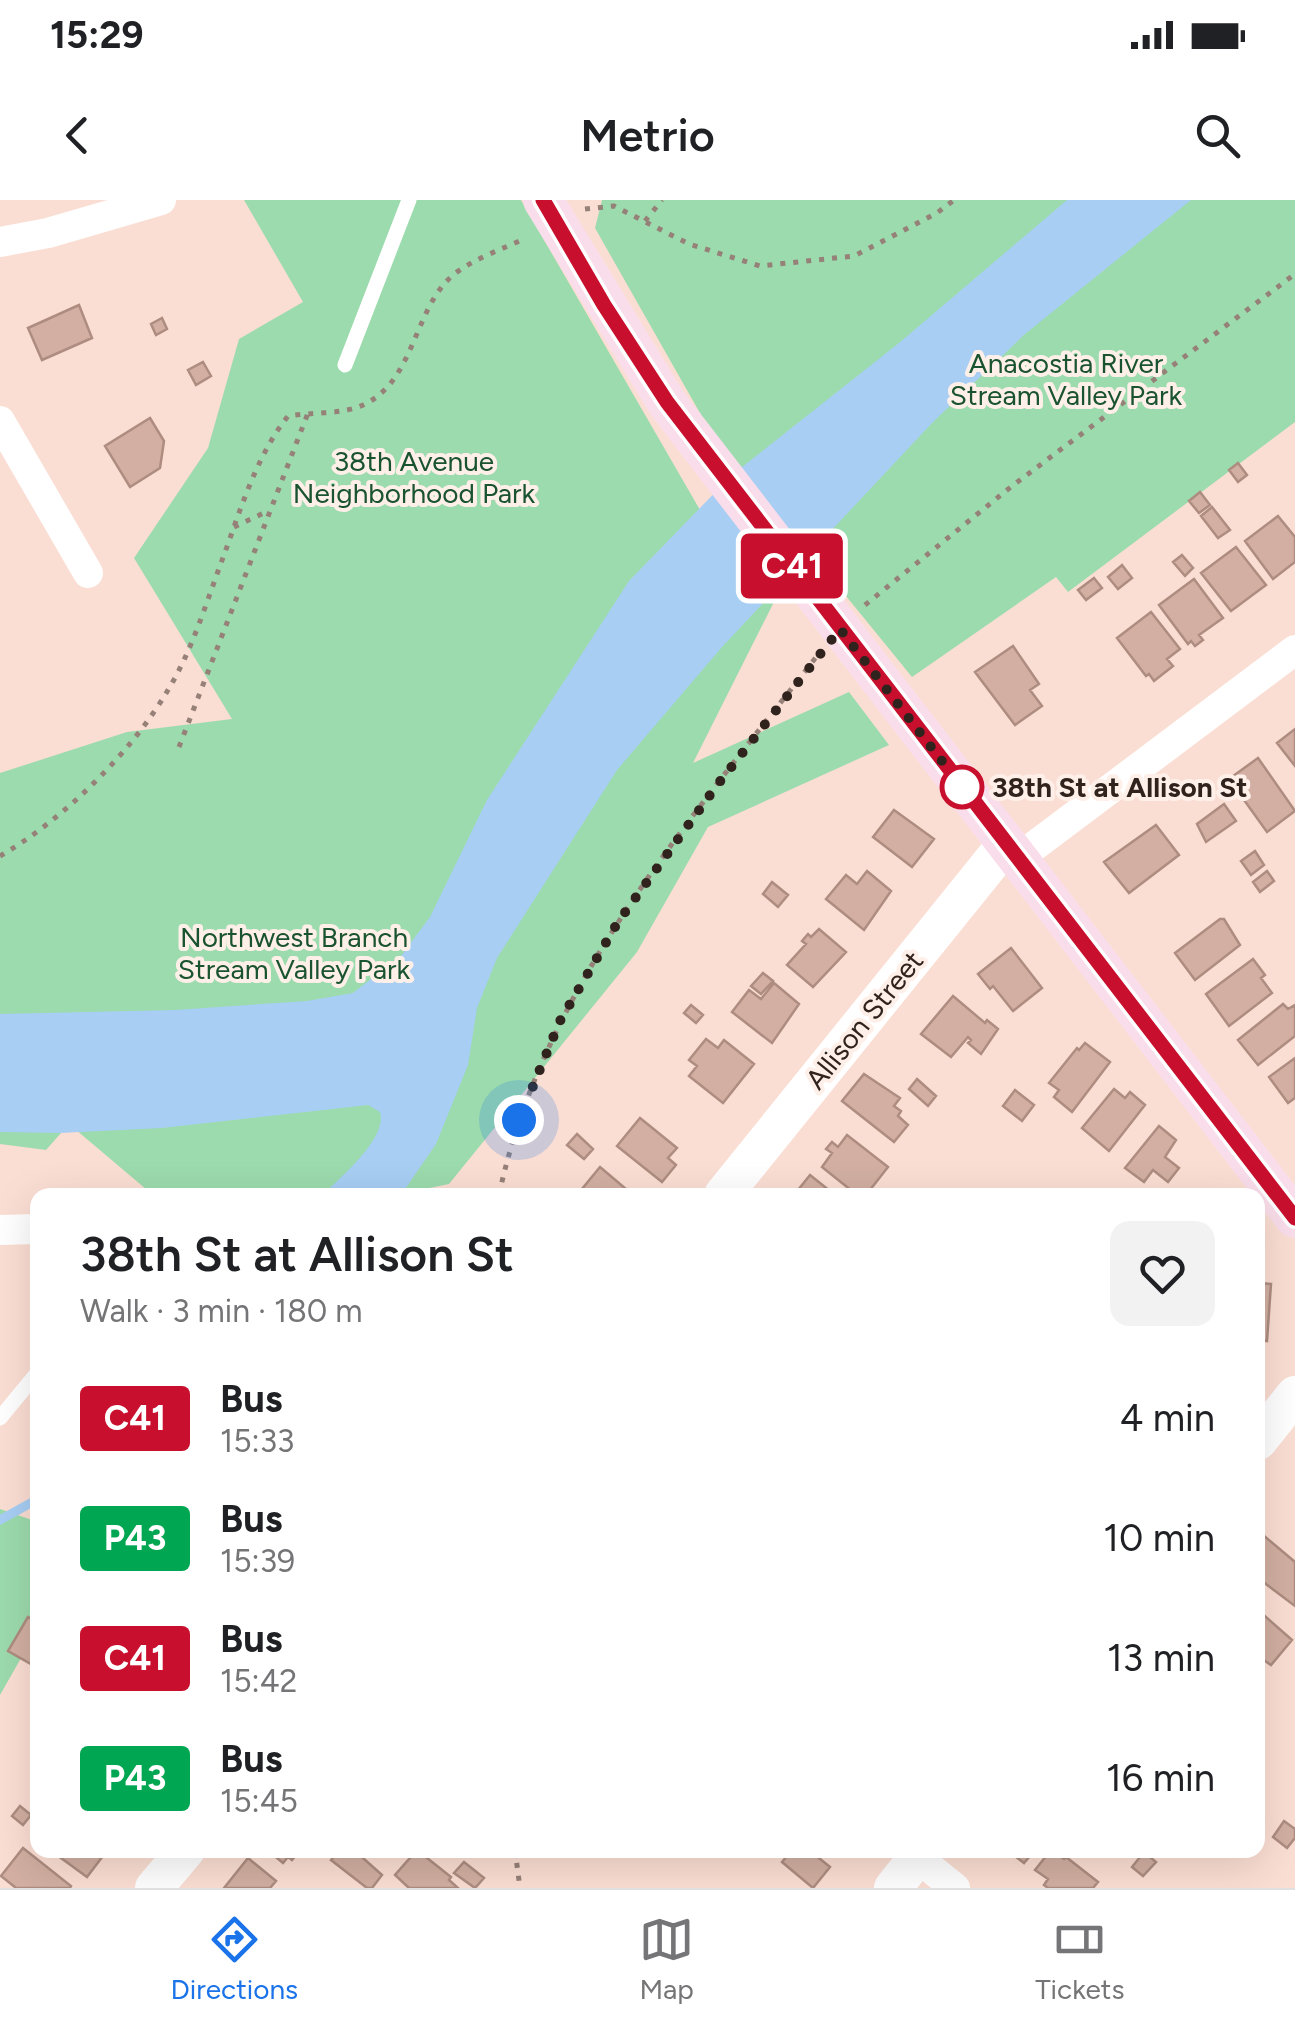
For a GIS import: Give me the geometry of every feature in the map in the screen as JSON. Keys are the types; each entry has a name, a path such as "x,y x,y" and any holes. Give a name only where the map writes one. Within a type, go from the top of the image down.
{"main road":[{"path":"549,212 656,386 716,469 1295,1218"}],"street":[{"path":"0,242 48,233 161,200"},
{"path":"0,421 88,573"},
{"name":"Allison Street","path":"728,1188 1012,851 1295,650"},
{"path":"0,1230 30,1229"},
{"path":"1265,1432 1295,1395"},
{"path":"154,1888 179,1858"},
{"path":"893,1888 912,1858"},
{"path":"922,1858 955,1888"}],"lane":[{"path":"345,366 409,200"},
{"path":"0,1418 30,1382"}],"path":[{"path":"645,222 662,200"},
{"path":"0,856 26,841 95,780 152,716 197,627 250,484 288,416 362,406 379,395 398,372 434,296 448,279 549,212 614,206 689,244 760,266 854,256 937,213 954,200"},
{"path":"500,1188 519,1120 544,1054 580,984 618,922 718,784 840,629 1012,486 1295,274"},
{"path":"179,748 308,413"},
{"path":"234,527 271,510"},
{"path":"517,1858 520,1888"}],"green space":[{"name":"Northwest Branch Stream Valley Park","path":"244,200 521,200 711,529 777,596 693,763 849,692 889,745 708,827 637,952 449,1184 429,1188 145,1188 69,1124 46,1150 0,1144 0,773 127,732 232,719 134,558 208,448 239,339 303,302"},
{"name":"Anacostia River Stream Valley Park","path":"602,200 1295,200 1295,422 1068,592 1056,577 912,677 745,472 738,480 595,228"},
{"path":"0,1509 30,1519 30,1642 0,1695"}],"water":[{"path":"1067,200 1191,200 1025,334 933,422 722,647 617,770 497,958 477,1008 468,1065 436,1144 406,1188 330,1188 377,1133 380,1112 368,1105 162,1128 0,1132 0,1014 175,1010 307,1001 353,993 401,956 430,917 487,800 629,581 732,475 899,343"}],"building":[{"path":"79,305 92,338 42,360 28,328"},
{"path":"162,318 167,329 156,335 151,324"},
{"path":"203,362 211,376 196,385 188,370"},
{"path":"150,418 164,441 160,468 130,487 105,446"},
{"path":"1238,463 1247,475 1238,482 1229,470"},
{"path":"1200,492 1210,505 1199,513 1189,501"},
{"path":"1212,507 1230,530 1218,538 1201,516"},
{"path":"1278,516 1295,537 1295,562 1273,579 1245,541"},
{"path":"1236,547 1266,585 1231,611 1201,573"},
{"path":"1182,555 1193,568 1185,576 1173,562"},
{"path":"1122,565 1132,578 1118,589 1108,577"},
{"path":"1094,578 1102,588 1086,600 1078,590"},
{"path":"1194,579 1223,618 1199,635 1203,640 1195,646 1191,641 1188,644 1159,605"},
{"path":"1151,612 1180,649 1167,659 1173,666 1154,681 1117,638"},
{"path":"1013,646 1039,684 1030,690 1042,706 1015,725 975,672"},
{"path":"1295,729 1295,766 1277,743"},
{"path":"1258,758 1295,811 1267,832 1229,779"},
{"path":"1224,804 1236,821 1206,842 1197,824"},
{"path":"894,810 934,839 912,867 873,837"},
{"path":"1156,825 1179,855 1129,893 1104,862"},
{"path":"1255,851 1264,865 1251,875 1241,861"},
{"path":"867,871 891,891 864,930 826,899 846,875 857,884"},
{"path":"1267,871 1274,881 1260,892 1253,882"},
{"path":"772,882 788,895 778,907 763,894"},
{"path":"1224,919 1240,945 1195,980 1175,953"},
{"path":"819,929 846,952 813,987 787,965 806,944 802,941 808,934 811,937"},
{"path":"1011,948 1042,988 1013,1011 978,974"},
{"path":"1253,959 1272,993 1229,1026 1206,994"},
{"path":"763,973 773,981 761,994 751,986"},
{"path":"774,983 799,1004 772,1043 732,1012 749,990 761,999"},
{"path":"953,996 998,1029 981,1054 968,1043 968,1037 951,1057 921,1034"},
{"path":"1283,1004 1288,1009 1295,1005 1295,1036 1258,1065 1238,1040"},
{"path":"691,1005 703,1015 696,1023 684,1013"},
{"path":"706,1039 718,1048 724,1040 754,1064 723,1103 689,1076 697,1066 689,1060"},
{"path":"1085,1043 1110,1062 1072,1112 1054,1097 1059,1090 1049,1083"},
{"path":"1295,1058 1295,1098 1288,1103 1269,1077"},
{"path":"864,1074 900,1098 894,1106 908,1125 894,1142 842,1101"},
{"path":"917,1079 936,1096 928,1106 909,1089"},
{"path":"1114,1089 1125,1098 1130,1092 1145,1105 1109,1151 1082,1128"},
{"path":"1015,1090 1034,1105 1022,1121 1003,1106"},
{"path":"640,1118 677,1148 668,1158 676,1165 662,1182 617,1146"},
{"path":"1159,1126 1176,1140 1165,1157 1179,1168 1168,1182 1153,1170 1144,1182 1125,1168"},
{"path":"577,1134 593,1149 584,1159 567,1145"},
{"path":"847,1135 888,1167 872,1188 848,1188 822,1167 832,1153 826,1149 832,1142 838,1147"},
{"path":"600,1167 625,1188 583,1188"},
{"path":"810,1175 826,1188 800,1188"},
{"path":"1265,1284 1271,1284 1265,1341"},
{"path":"1265,1537 1295,1562 1295,1606 1265,1583"},
{"path":"1265,1616 1292,1640 1271,1665 1265,1661"},
{"path":"28,1617 30,1618 30,1663 8,1651"},
{"path":"20,1806 30,1814 23,1825 12,1816"},
{"path":"1284,1821 1295,1829 1295,1838 1287,1848 1273,1837"},
{"path":"23,1848 30,1858 36,1858 71,1886 16,1888 1,1876"},
{"path":"61,1858 101,1858 87,1877"},
{"path":"248,1858 276,1881 270,1888 224,1888"},
{"path":"363,1858 382,1875 372,1888 367,1888 331,1860"},
{"path":"410,1858 427,1858 451,1877 449,1880 458,1888 409,1888 395,1875"},
{"path":"785,1858 819,1858 830,1867 813,1888 782,1862"},
{"path":"1045,1858 1067,1858 1098,1882 1093,1888 1048,1888 1044,1885 1048,1879 1035,1870"},
{"path":"1139,1858 1156,1862 1143,1876 1132,1867"},
{"path":"464,1862 484,1878 475,1888 454,1873"}],"waterway":[{"path":"0,1520 30,1503"}],"bus line":[{"name":"C41","path":"543,200 604,305 716,469 1295,1218"}],"place":[{"name":"38th St at Allison St","path":"962,787"}],"route":[{"path":"519,1120 560,1021 618,922 718,784 840,629 962,787"}],"park label":[{"name":"38th Avenue Neighborhood Park","path":"414,477"}]}
